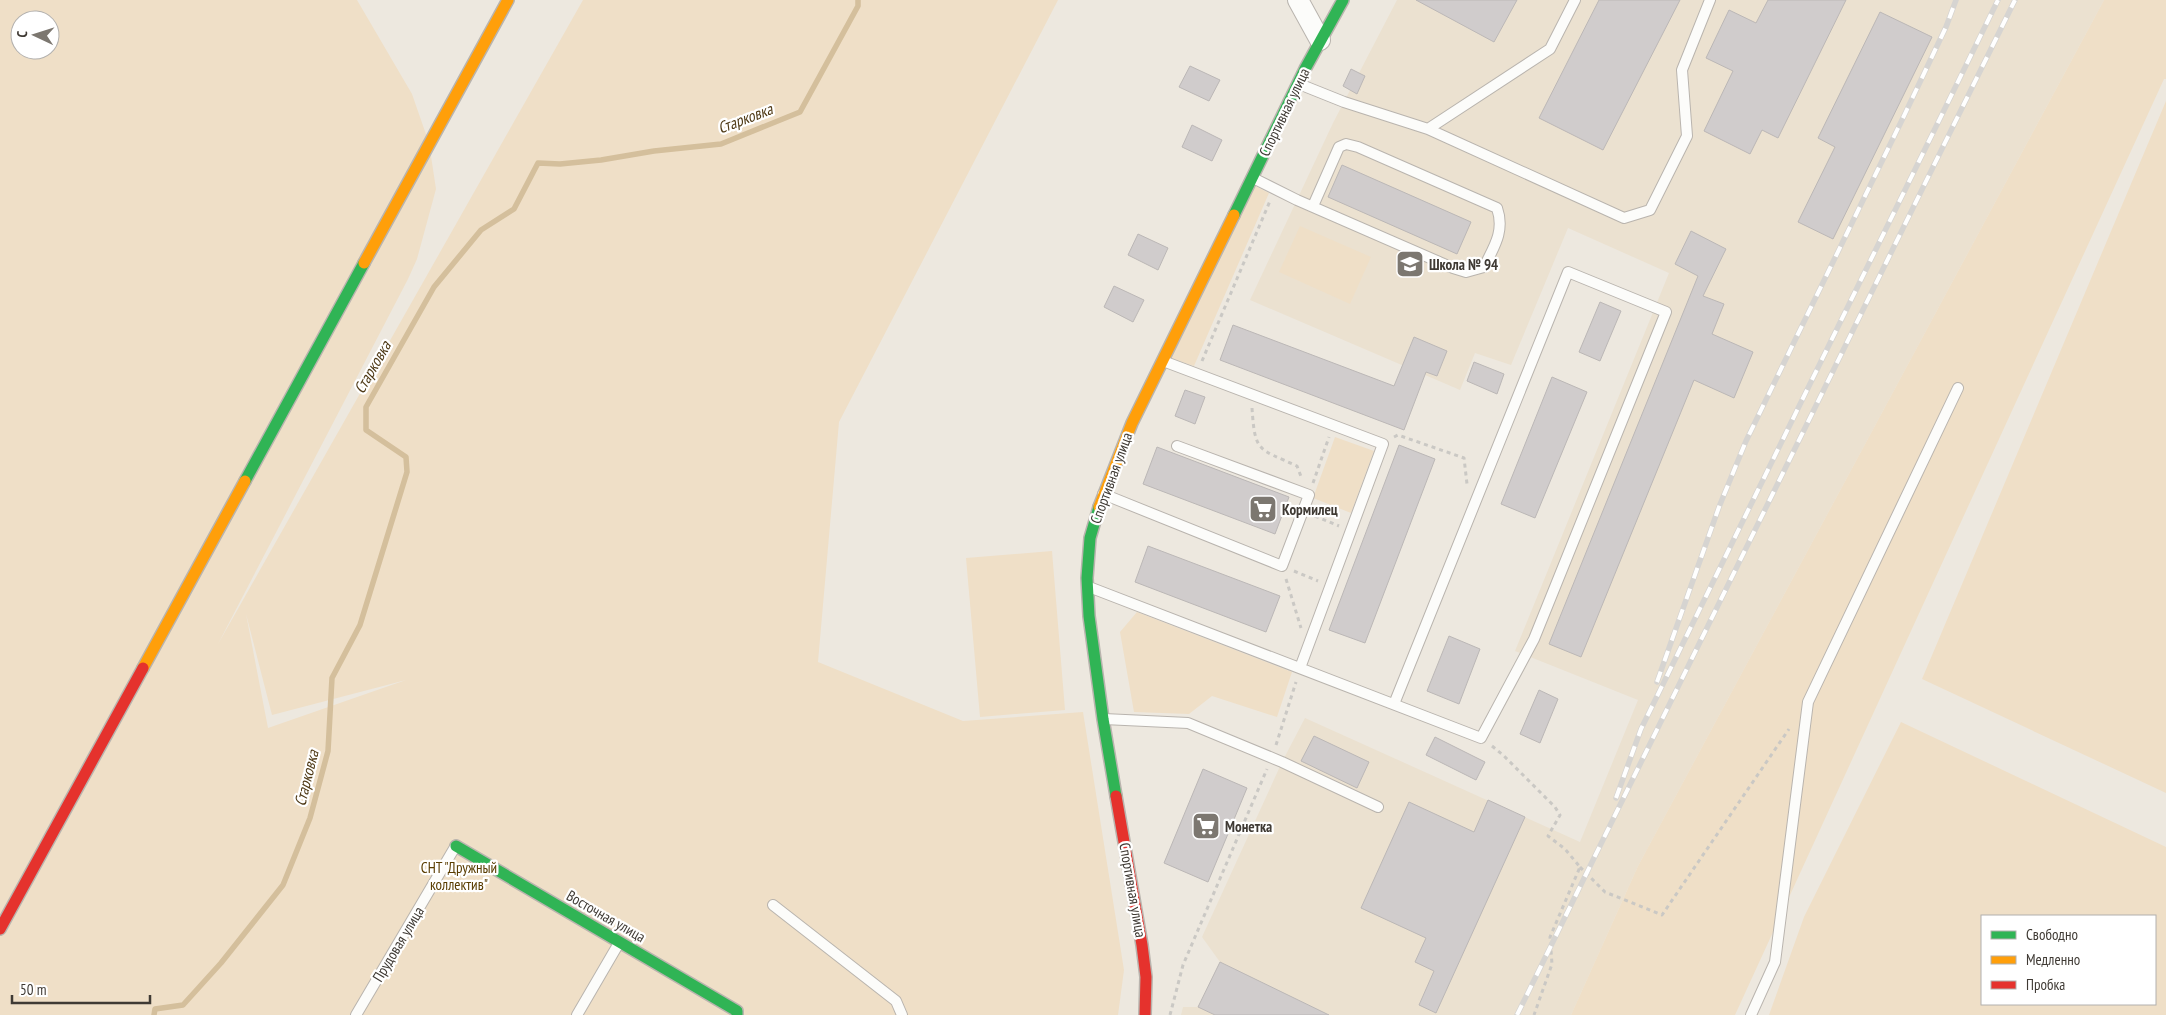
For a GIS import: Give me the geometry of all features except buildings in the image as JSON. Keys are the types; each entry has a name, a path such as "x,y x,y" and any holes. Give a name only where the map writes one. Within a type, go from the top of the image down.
{"street":[{"path":"0,928 508,0"},
{"path":"1298,0 1320,40"},
{"name":"Спортивная улица","path":"1148,1014 1142,945 1103,719 1089,616 1087,587 1090,538 1102,494 1132,423 1298,84 1342,0"},
{"name":"Восточная улица","path":"456,846 737,1011 737,1015"}],"lane":[{"path":"1428,129 1550,49 1575,0"},
{"path":"1298,84 1344,102 1428,129 1624,218 1650,210 1687,136 1682,70 1710,0"},
{"path":"1252,177 1313,206 1466,272 1476,271 1484,267 1500,234 1501,220 1498,208 1358,147 1346,144 1339,147 1313,206"},
{"path":"1087,587 1481,738 1534,639 1666,312 1568,272 1394,704"},
{"path":"1162,360 1383,444 1300,668"},
{"path":"1750,1015 1776,962 1808,702 1958,388"},
{"path":"1102,494 1282,566 1309,495 1177,446"},
{"path":"1103,719 1188,723 1272,758 1378,807"},
{"name":"Прудовая улица","path":"356,1015 456,846"},
{"path":"773,905 896,1001 902,1015"},
{"path":"577,1015 620,941"}],"path":[{"path":"1196,373 1275,189"},
{"path":"1250,394 1254,436 1261,450 1297,466 1309,495"},
{"path":"1309,495 1333,425"},
{"path":"1383,444 1398,435 1464,458 1470,514"},
{"path":"1303,511 1351,530"},
{"path":"1282,566 1330,586"},
{"path":"1282,566 1307,648"},
{"path":"1170,1015 1184,965 1272,758 1300,668"},
{"path":"1481,738 1503,755 1555,806 1560,815 1548,836 1565,848 1580,867 1605,892 1662,915 1791,726"},
{"path":"1534,1015 1552,964 1550,937 1580,867"}],"shaded area":[{"path":"1397,0 2104,0 1638,866 1571,1015 1181,1015 1183,1007 1198,1007 1220,962 1202,937 1282,762 1305,718 1580,842 1638,700 1515,651 1669,273 1568,228 1511,365 1475,353 1460,390 1250,300 1333,123"}],"green space":[{"name":"СНТ \"Дружный коллектив\"","path":"0,0 357,0 412,94 429,143 436,189 417,259 218,644 583,0 1058,0 839,422 818,662 963,721 1083,712 1124,970 1118,1015 0,1015","holes":["246,614 272,715 406,680 268,728"]},
{"path":"2104,0 2166,0 2166,79 2164,79 1735,1015 1571,1015 1638,866"},
{"path":"2166,101 2166,793 1922,679"},
{"path":"1253,185 1269,193 1194,366 1170,358"},
{"path":"1300,226 1371,257 1350,304 1279,272"},
{"path":"1335,437 1374,451 1351,513 1313,498"},
{"path":"1052,551 1065,710 980,717 966,558"},
{"path":"1137,612 1292,672 1277,717 1212,696 1189,714 1134,712 1120,632"},
{"path":"1901,722 2166,847 2166,1015 1769,1015 1804,917"}],"waterway":[{"name":"Старковка","path":"154,1015 155,1009 183,1005 221,963 283,885 310,818 328,751 332,678 360,625 407,472 406,457 366,430 366,407 434,287 481,230 514,209 538,163 560,164 601,160 654,151 721,144 800,112 858,6 858,0"}],"railway":[{"path":"1657,682 1719,507 1746,441 1902,120 1946,27 1956,0"},
{"path":"1616,798 1641,729 1998,0"},
{"path":"1517,1015 2015,0"}],"traffic: fast":[{"path":"1234,215 1305,69 1343,0"},
{"path":"245,481 364,263"},
{"path":"1099,507 1090,538 1087,578 1089,616 1116,796"},
{"path":"456,846 737,1011 737,1015"}],"traffic: slow":[{"path":"364,263 508,0"},
{"path":"1099,507 1132,423 1234,215"},
{"path":"143,668 245,481"}],"traffic: jam":[{"path":"0,929 143,668"},
{"path":"1116,796 1142,945 1146,977 1145,1015"}],"place":[{"name":"Школа № 94","path":"1410,264"},
{"name":"Кормилец","path":"1263,509"},
{"name":"Монетка","path":"1206,826"}]}
